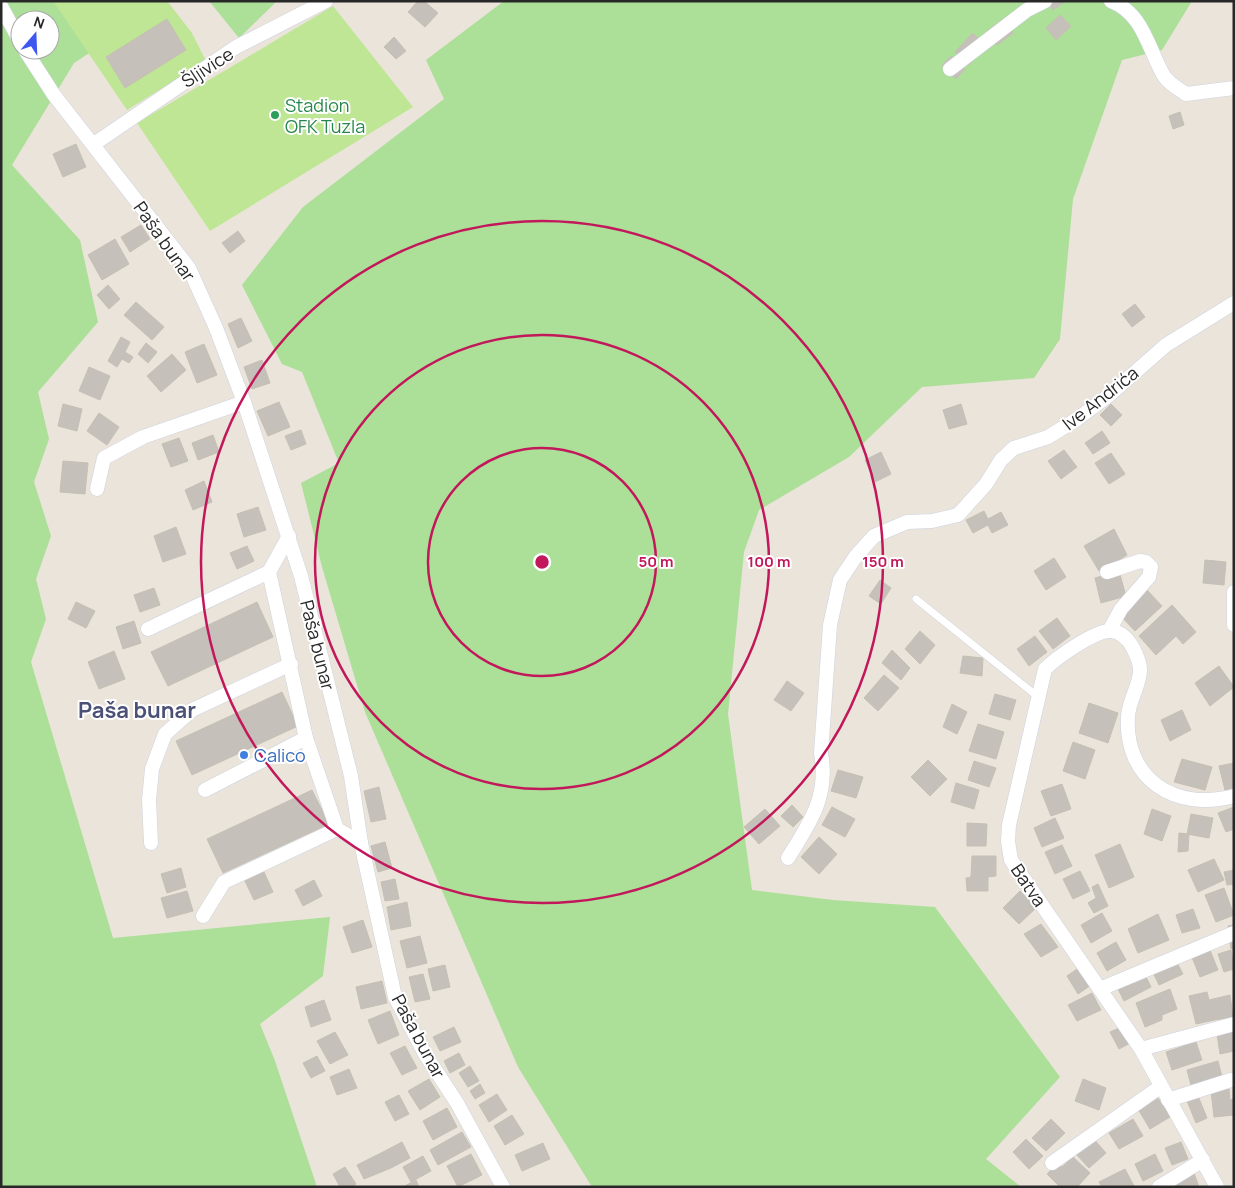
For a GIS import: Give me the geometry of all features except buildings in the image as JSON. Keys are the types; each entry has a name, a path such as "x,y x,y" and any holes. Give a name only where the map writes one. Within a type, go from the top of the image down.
{"street":[{"name":"Šljivice","path":"94,144 236,47 326,1"},
{"path":"950,69 1027,10 1045,1"},
{"path":"1111,1 1124,6 1140,25 1165,78 1175,87 1186,94 1234,88"},
{"path":"1,6 10,23"},
{"name":"Paša bunar","path":"31,60 54,95 94,144 188,268 216,328 244,402 301,576 351,776 362,844 395,997 425,1054 457,1103 503,1187"},
{"name":"Ive Andrića","path":"788,858 814,815 825,773 821,752 830,625 840,580 856,556 874,536 906,522 932,521 958,515 974,498 1001,460 1014,448 1048,437 1077,419 1108,396 1166,345 1234,303"},
{"path":"98,489 104,458 143,437 244,402"},
{"path":"148,629 269,572 289,536"},
{"path":"1106,572 1140,561 1148,563 1151,567 1149,577 1120,608 1109,631 1118,632 1129,641 1140,666 1140,674 1130,699 1128,741 1141,772 1160,788 1185,798 1216,800 1234,796"},
{"name":"Paša bunar","path":"269,572 292,664 306,738 337,829"},
{"path":"1234,592 1234,625"},
{"name":"Batva","path":"1109,631 1101,633 1073,649 1048,665 1042,673 1009,826 1011,860 1141,1049 1160,1087 1217,1187"},
{"name":"Paša bunar","path":"151,843 150,800 152,769 165,734 192,710 292,664"},
{"path":"205,790 306,738"},
{"path":"202,916 224,882 337,829 362,844"},
{"path":"1100,988 1234,933"},
{"path":"1141,1049 1234,1024"},
{"path":"1168,1100 1231,1080"},
{"path":"1052,1163 1160,1087"},
{"path":"1159,1187 1203,1160"}],"lane":[{"path":"916,599 1037,696"}],"green space":[{"path":"1,1 168,1 74,63 12,165 80,240 98,322 38,392 49,439 34,482 51,536 36,579 46,619 31,662 113,938 330,917 323,976 260,1024 275,1061 317,1187 1,1187"},
{"path":"53,1 167,1 192,33 206,61 127,110"},
{"path":"209,1 277,1 239,38"},
{"path":"504,1 1192,1 1162,50 1122,60 1073,199 1060,339 1034,378 922,387 849,457 759,510 744,552 728,714 752,890 833,900 935,907 1060,1077 986,1159 1021,1187 592,1187 518,1067 365,712 322,567 301,483 339,463 302,372 282,364 242,285 303,207 444,99 426,60"},
{"name":"Stadion OFK Tuzla","path":"333,6 413,107 210,231 137,123"}],"place":[{"name":"Stadion OFK Tuzla","path":"275,115"},
{"name":"Calico","path":"244,755"}],"district":[{"name":"Paša bunar","path":"137,710"}]}
